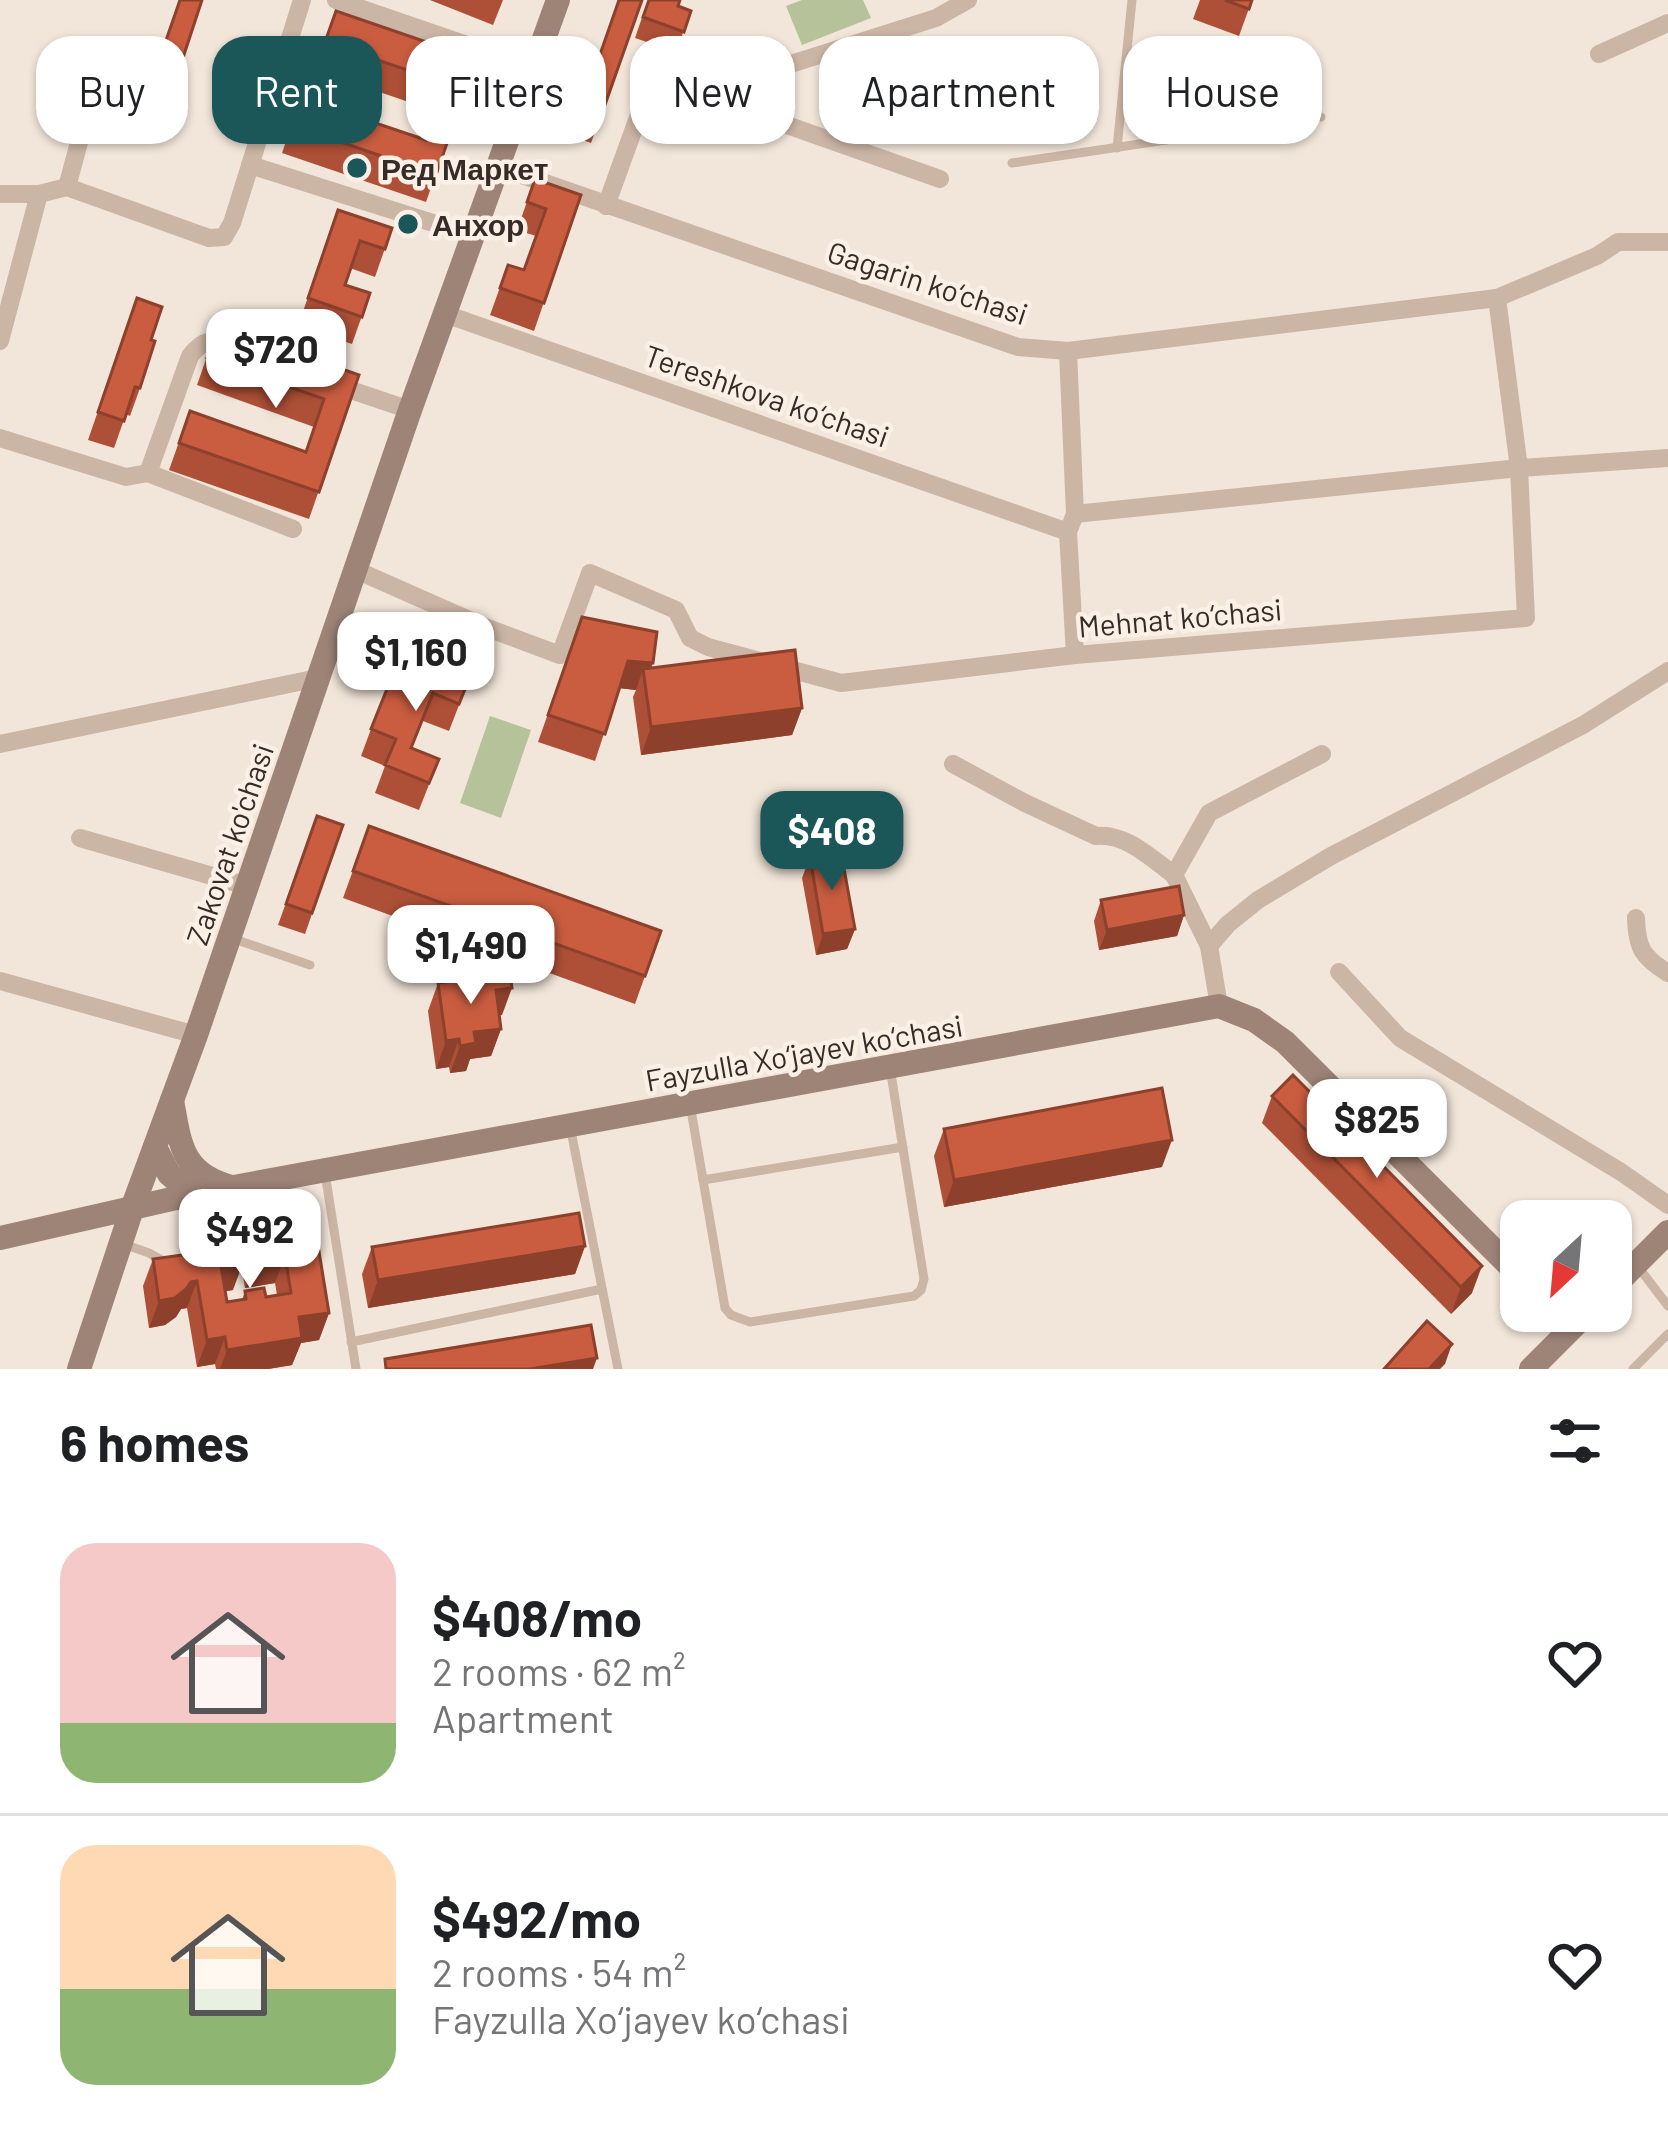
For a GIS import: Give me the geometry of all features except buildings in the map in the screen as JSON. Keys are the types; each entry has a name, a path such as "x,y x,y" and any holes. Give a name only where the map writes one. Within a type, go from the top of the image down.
{"main road":[{"name":"Zakovat ko'chasi","path":"545,36 558,0"},
{"name":"Zakovat ko'chasi","path":"79,1369 410,410 507,144"},
{"name":"Fayzulla Xo‘jayev ko‘chasi","path":"0,1238 133,1206 1220,1006"},
{"path":"1220,1006 1254,1020 1285,1042 1500,1256"},
{"path":"172,1100 187,1160 203,1175 234,1187"},
{"path":"155,1147 169,1174 189,1196"},
{"path":"1632,1268 1668,1232"},
{"path":"1537,1367 1562,1332"}],"street":[{"path":"0,194 39,194 67,187 208,238 224,237 302,0"},
{"path":"795,63 936,18 968,0"},
{"path":"339,1 441,36"},
{"path":"1599,54 1668,22"},
{"path":"795,127 940,178"},
{"path":"606,206 630,140"},
{"path":"67,187 79,144"},
{"path":"250,165 474,236"},
{"name":"Gagarin ko‘chasi","path":"499,167 1018,346 1069,351 1496,298 1597,256 1618,242 1668,242"},
{"path":"0,341 39,194"},
{"path":"1496,298 1520,468"},
{"name":"Tereshkova ko‘chasi","path":"445,314 1072,523 1520,468 1668,458"},
{"path":"148,473 181,410 190,356 200,344 211,341 255,356"},
{"path":"1069,351 1075,656"},
{"path":"321,380 410,410"},
{"path":"0,438 126,477 148,473 293,529"},
{"name":"Mehnat ko‘chasi","path":"356,570 560,655 590,573 676,610 690,638 708,647 841,683 1075,656 1526,618 1520,468"},
{"path":"1209,946 1258,900 1331,856 1583,725 1668,671"},
{"path":"0,744 318,678"},
{"path":"1174,875 1209,813 1322,754"},
{"path":"953,764 1096,836 1104,834 1133,845 1174,875 1209,946 1220,1006"},
{"path":"80,838 247,886"},
{"path":"1636,918 1637,944 1651,963 1668,973"},
{"path":"1339,972 1400,1038 1664,1195"},
{"path":"0,981 196,1035"}],"lane":[{"path":"1117,148 1132,0"},
{"path":"1012,163 1143,144"},
{"path":"229,938 310,964"},
{"path":"689,1104 730,1315 750,1322 914,1296 924,1279 890,1066"},
{"path":"570,1126 617,1369"},
{"path":"703,1180 903,1147"},
{"path":"324,1170 356,1369"},
{"path":"189,1196 190,1271"},
{"path":"120,1244 149,1252 172,1268"},
{"path":"1636,1264 1668,1306"},
{"path":"352,1342 602,1289"},
{"path":"1633,1369 1668,1334"}],"green space":[{"path":"802,0 863,0 871,18 802,45 786,6"},
{"path":"490,716 531,730 501,818 460,803"}],"place":[{"name":"Ред Маркет","path":"357,168"},
{"name":"Анхор","path":"408,224"}]}
